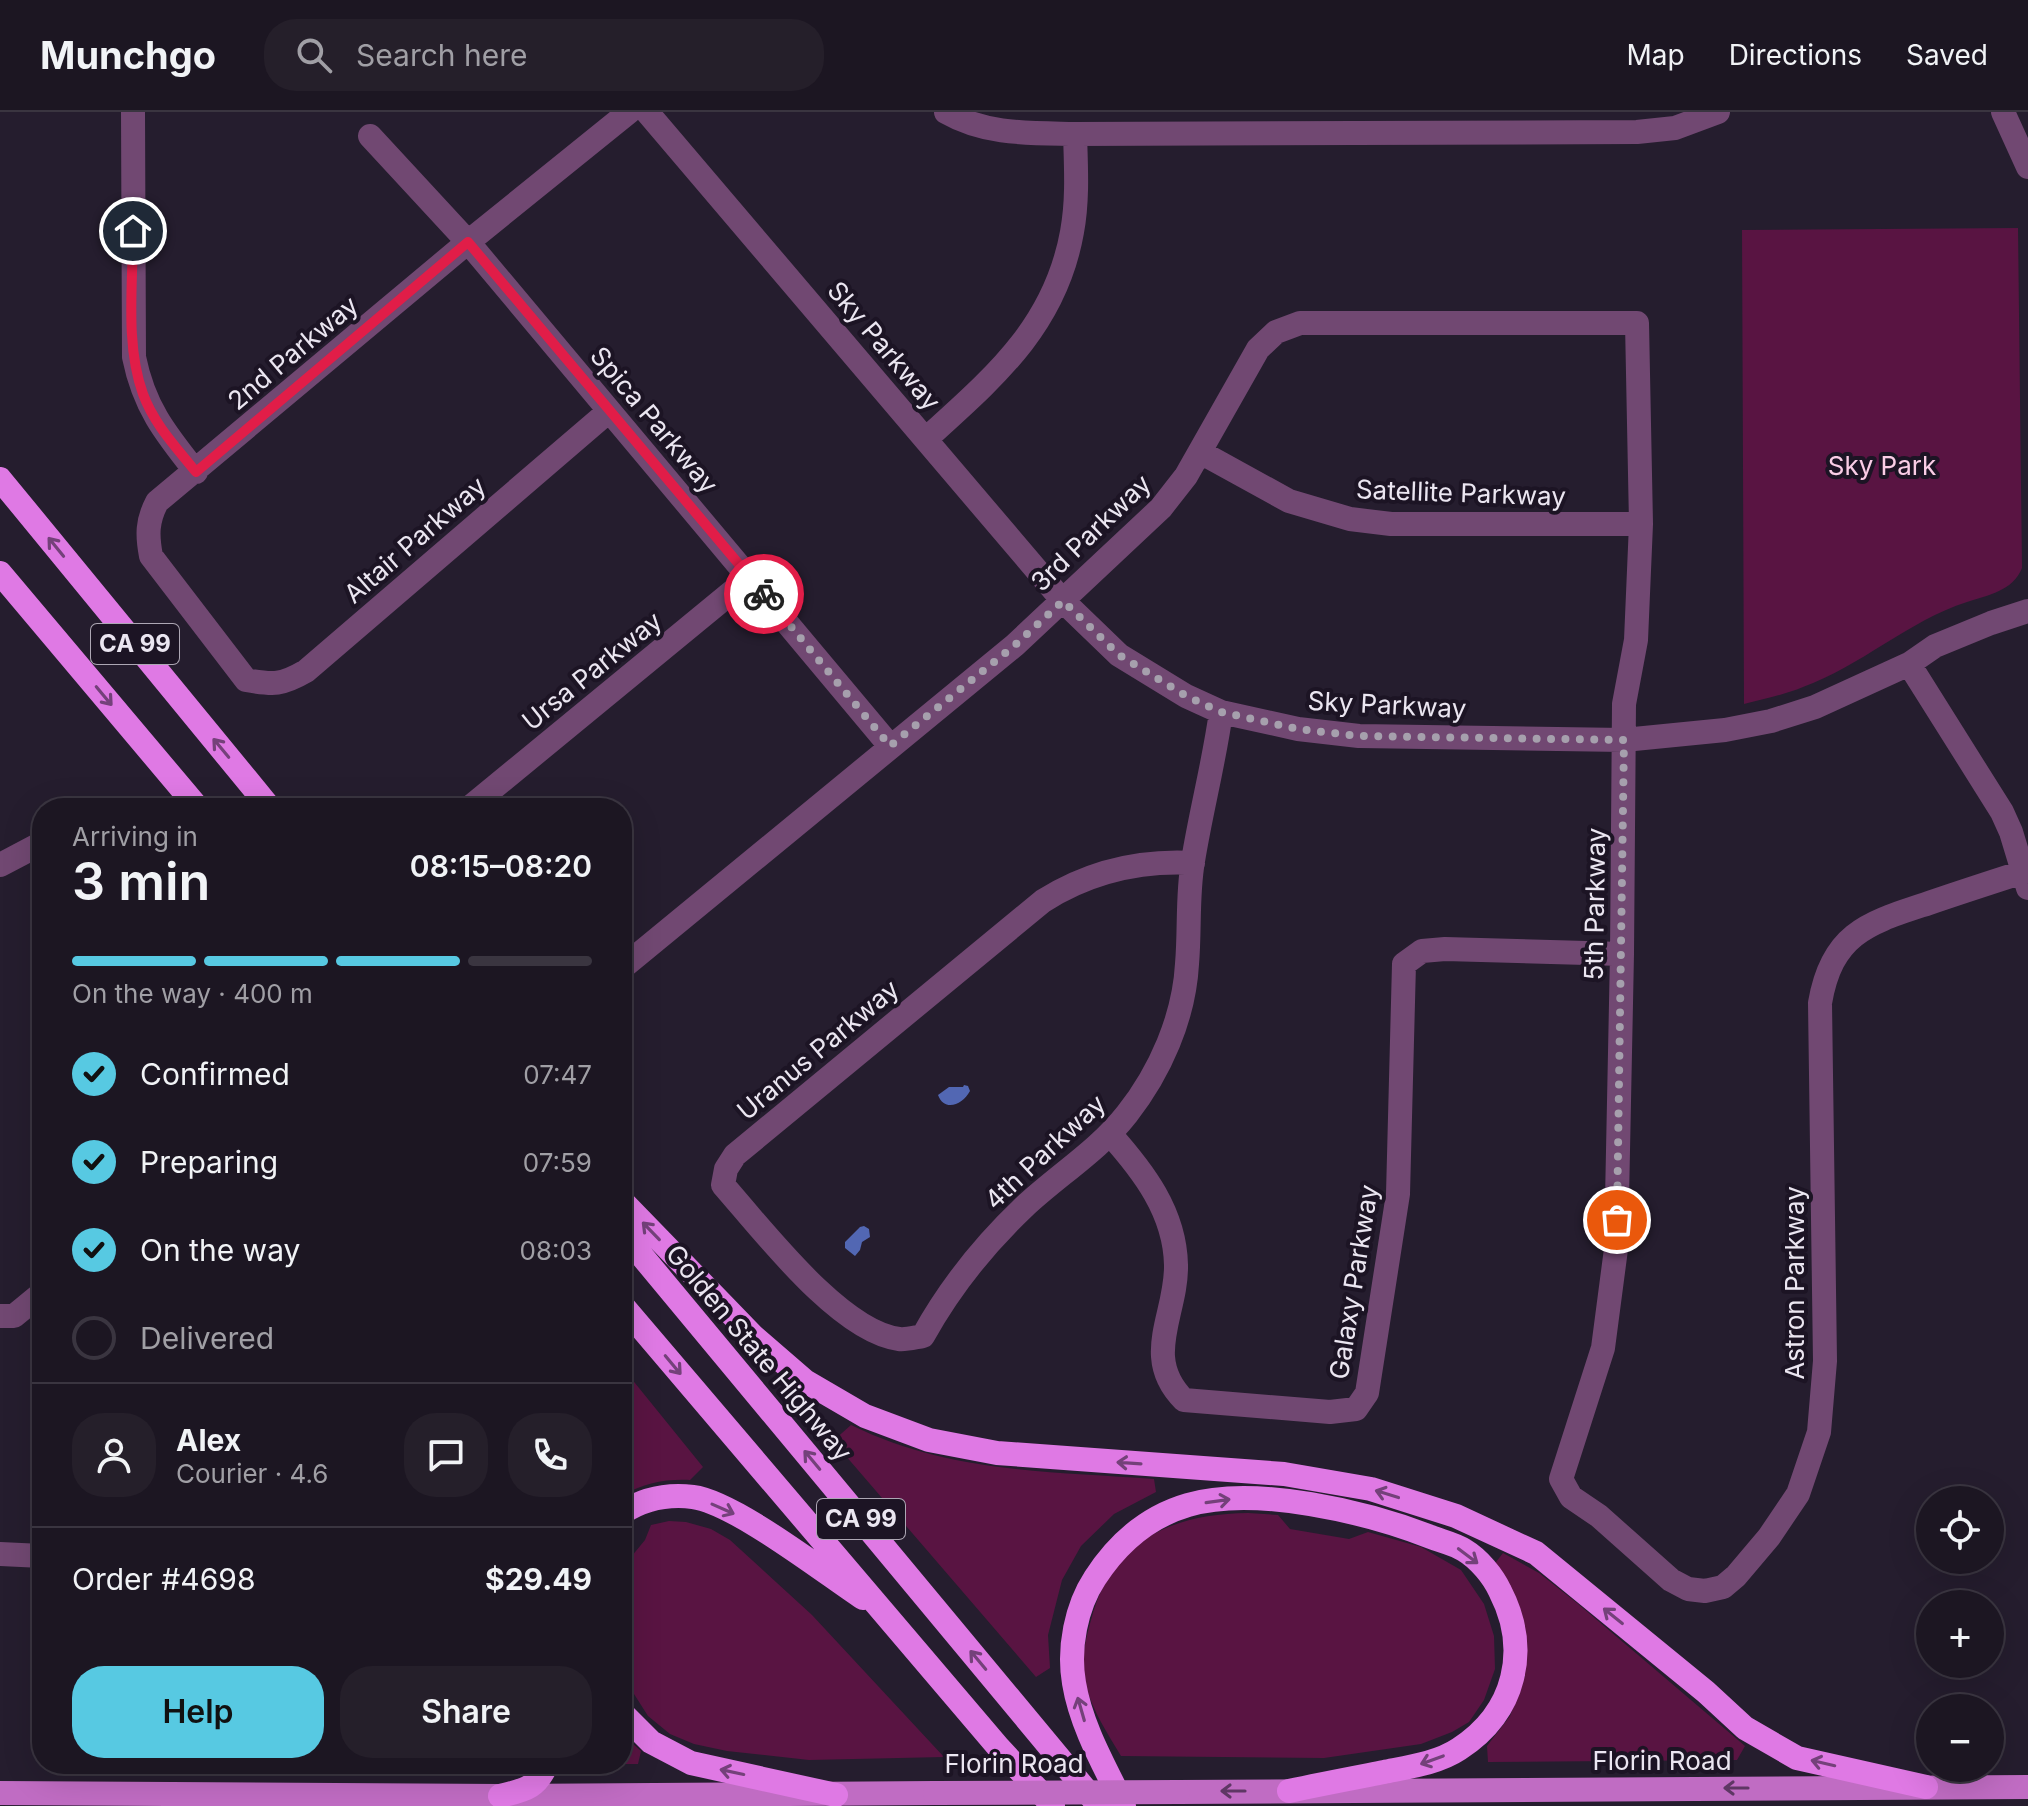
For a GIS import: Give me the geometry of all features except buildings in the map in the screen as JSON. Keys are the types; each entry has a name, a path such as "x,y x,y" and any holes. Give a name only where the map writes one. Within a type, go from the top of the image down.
{"highway":[{"name":"CA 99","path":"0,479 262,798"},
{"name":"CA 99","path":"0,573 190,798"},
{"path":"632,1211 753,1336 805,1381 865,1416 929,1440 997,1453 1284,1474 1371,1489 1456,1516 1536,1553 1706,1692 1745,1728 1797,1758 1926,1787"},
{"name":"Golden State Highway","path":"632,1244 1099,1806"},
{"name":"CA 99","path":"632,1317 999,1748 1053,1806"},
{"path":"632,1508 647,1500 695,1497 728,1509 888,1615"},
{"path":"1124,1806 1082,1711 1073,1682 1073,1636 1086,1592 1111,1553 1146,1523 1188,1505 1234,1499 1313,1504 1391,1522 1465,1550 1493,1578 1511,1613 1517,1653 1509,1691 1489,1725 1458,1750 1421,1764 1289,1791"},
{"path":"632,1723 651,1742 691,1763 836,1795"},
{"path":"999,1748 1017,1806"},
{"path":"500,1796 526,1790 542,1774"}],"main road":[{"name":"Florin Road","path":"0,1793 500,1796 2028,1787"}],"street":[{"path":"133,112 134,357 152,413 196,472"},
{"name":"2nd Parkway","path":"246,680 151,556 147,536 150,516 157,502 629,112"},
{"name":"Sky Parkway","path":"647,112 1063,601 1119,655 1186,696 1221,712 1298,729 1359,736 1624,740 1725,730 1771,721 1837,699 1909,664 1935,646 2028,611"},
{"path":"946,112 970,123 1011,133 1075,134 1637,132 1675,128 1718,112"},
{"path":"2003,112 2028,167"},
{"path":"926,439 1016,354 1052,297 1072,233 1076,187 1075,134"},
{"name":"Spica Parkway","path":"370,136 468,242 890,746"},
{"name":"3rd Parkway","path":"632,960 1015,645 1161,508 1174,494 1200,452 1258,349 1276,332 1300,323 1637,323"},
{"name":"5th Parkway","path":"1561,1479 1603,1348 1616,1249 1624,704 1638,620 1641,524 1637,323"},
{"name":"Altair Parkway","path":"246,680 270,685 286,683 306,671 609,411"},
{"name":"Satellite Parkway","path":"1200,452 1289,501 1350,519 1391,524 1641,524"},
{"name":"Ursa Parkway","path":"481,798 750,577"},
{"path":"1909,664 2002,812 2026,880"},
{"name":"4th Parkway","path":"923,1336 936,1312 990,1242 1023,1207 1110,1134 1152,1077 1180,1010 1187,965 1193,863 1212,775 1221,712"},
{"path":"0,865 32,848"},
{"name":"Uranus Parkway","path":"923,1336 899,1339 869,1328 836,1305 806,1278 723,1185 726,1169 735,1155 1043,901 1077,882 1115,869 1153,863 1193,863"},
{"name":"Astron Parkway","path":"1561,1479 1571,1497 1611,1526 1671,1580 1688,1589 1705,1591 1723,1587 1769,1537 1798,1494 1819,1432 1825,1361 1820,1003 1823,983 1841,947 1873,922 2026,880"},
{"name":"Galaxy Parkway","path":"1110,1134 1142,1170 1162,1206 1168,1225 1176,1265 1173,1293 1161,1342 1172,1388 1184,1400 1330,1412 1356,1409 1367,1393 1398,1194 1404,964 1422,951 1445,949 1622,954"},
{"path":"0,1316 14,1316 32,1301"},
{"path":"0,1554 32,1556"}],"green space":[{"name":"Sky Park","path":"2018,228 2022,568 2018,576 1999,591 1945,610 1824,678 1744,704 1742,230"},
{"path":"632,1379 703,1467 690,1480 672,1480 632,1491"},
{"path":"851,1425 925,1453 962,1461 1037,1471 1154,1479 1156,1492 1114,1514 1081,1546 1062,1580 1048,1635 1050,1668 1036,1677 833,1441"},
{"path":"1248,1513 1278,1515 1290,1529 1349,1539 1368,1532 1421,1547 1461,1570 1484,1604 1494,1636 1495,1669 1484,1700 1469,1722 1421,1744 1324,1758 1121,1756 1097,1714 1084,1677 1085,1644 1101,1592 1130,1551 1149,1537 1170,1526 1194,1519"},
{"path":"669,1521 686,1522 711,1529 730,1540 812,1615 944,1757 809,1760 727,1751 694,1744 670,1734 648,1716 632,1689 632,1556 645,1540 651,1525"},
{"path":"1503,1553 1539,1573 1577,1603 1745,1746 1737,1760 1488,1762 1487,1746 1510,1716 1525,1676 1493,1566"},
{"path":"632,1743 641,1751 638,1764 632,1764"}],"water":[{"path":"964,1085 970,1091 963,1100 954,1105 941,1101 938,1095 949,1087"},
{"path":"864,1226 869,1229 870,1237 862,1242 855,1256 845,1248 845,1242"}],"way so far":[{"path":"764,594 890,746 1015,645 1063,601 1119,655 1186,696 1221,712 1339,735 1624,740 1617,1220"}],"route":[{"path":"133,231 133,337 138,376 162,430 196,472 468,242 764,594"}]}
